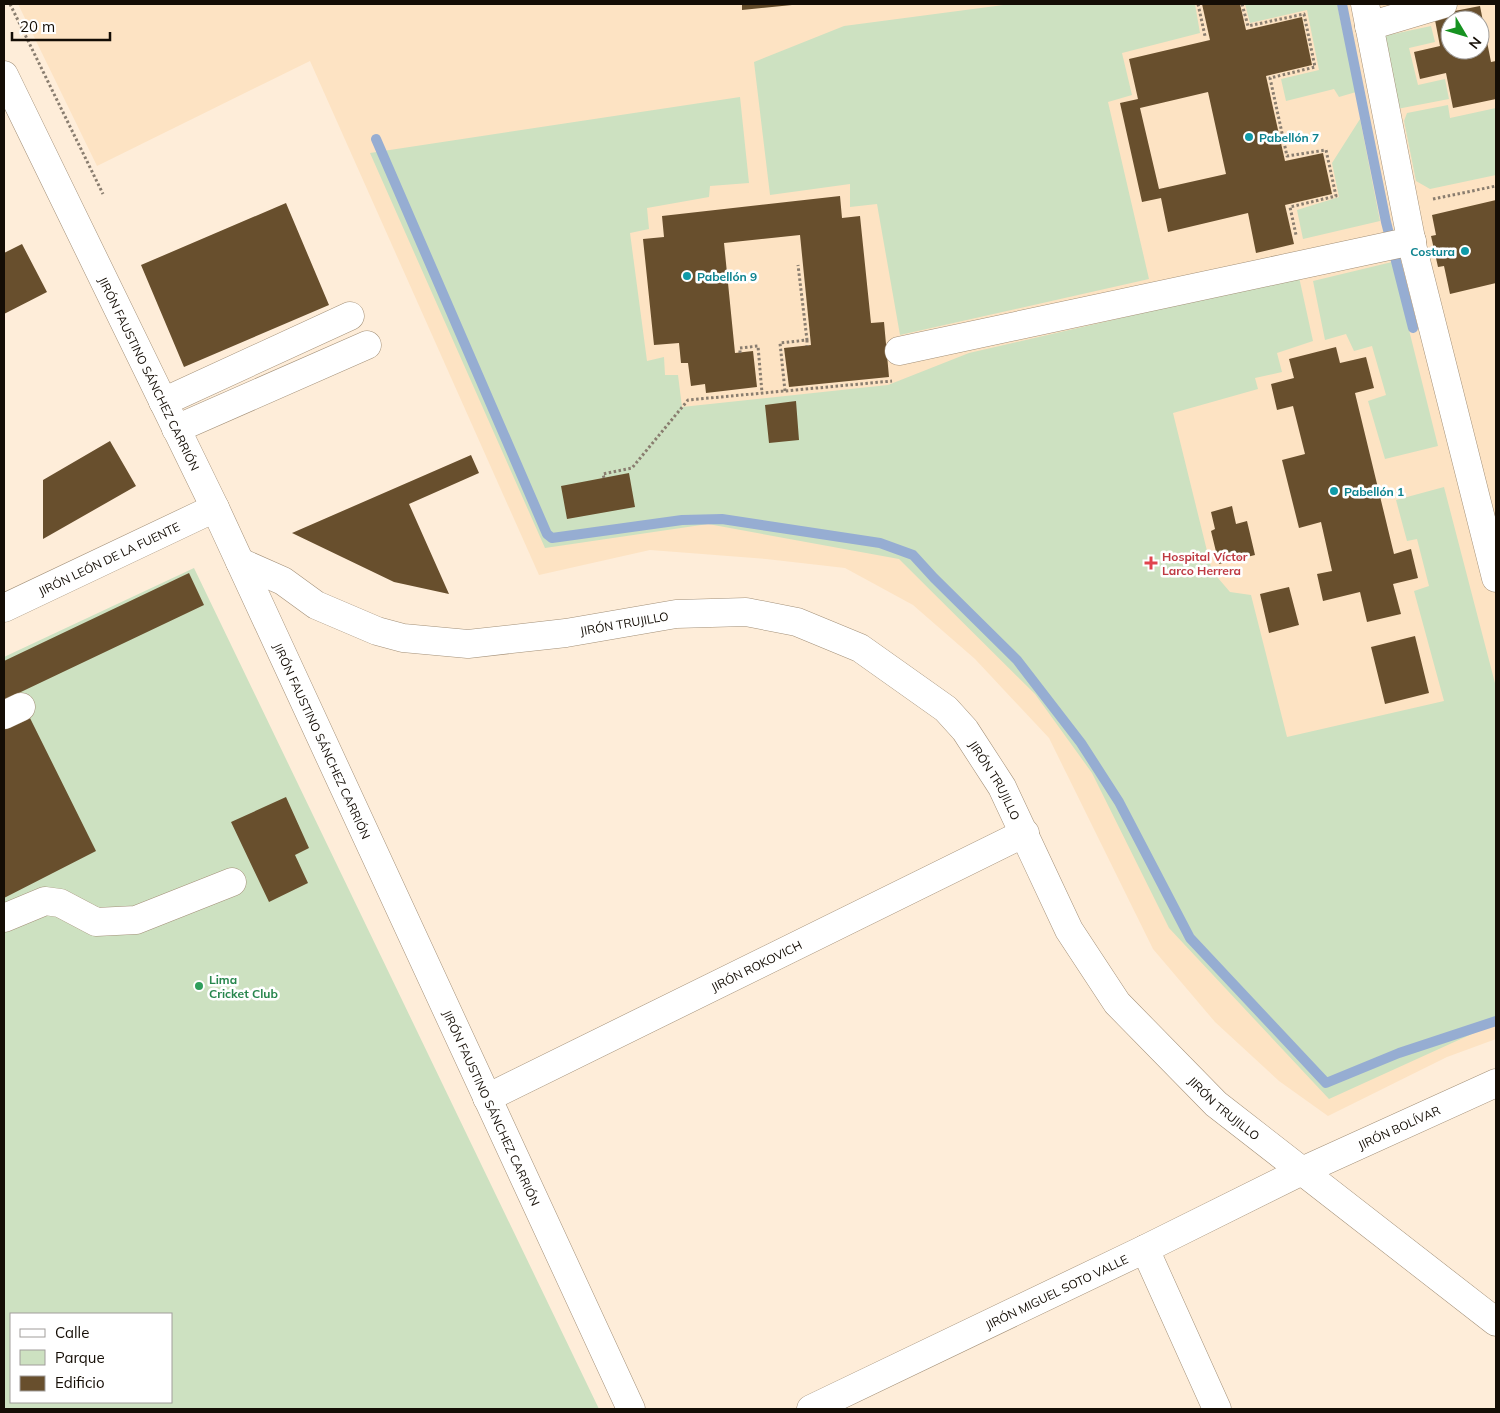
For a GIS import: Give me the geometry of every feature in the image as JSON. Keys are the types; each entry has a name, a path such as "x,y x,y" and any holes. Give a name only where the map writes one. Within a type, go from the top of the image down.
{"street":[{"path":"1443,4 1367,15 1406,205 1399,243 1496,578"},
{"name":"JIRÓN FAUSTINO SÁNCHEZ CARRIÓN","path":"4,75 215,508 631,1409"},
{"path":"899,351 1399,243"},
{"path":"163,402 350,316"},
{"path":"176,429 367,345"},
{"name":"JIRÓN LEÓN DE LA FUENTE","path":"4,608 215,508"},
{"name":"JIRÓN TRUJILLO","path":"240,562 283,581 316,605 377,631 394,636 468,644 547,636 676,614 746,612 797,622 860,648 946,708 966,730 982,754 1025,833 1069,930 1116,1003 1216,1104 1496,1322"},
{"name":"JIRÓN TRUJILLO","path":"275,637 281,616 294,606 316,605"},
{"name":"JIRÓN ROKOVICH","path":"487,1098 1025,833"},
{"path":"4,918 45,901 60,903 96,922 136,920 232,882"},
{"name":"JIRÓN BOLÍVAR","path":"1302,1171 1496,1082"},
{"name":"JIRÓN MIGUEL SOTO VALLE","path":"811,1409 1145,1249 1302,1171"},
{"path":"1145,1249 1217,1409"}],"path":[{"path":"10,4 103,194"},
{"path":"1198,4 1205,36"},
{"path":"1242,4 1248,26 1304,14 1315,67 1270,78 1278,122 1288,156 1326,150 1336,196 1290,207 1290,218 1297,236"},
{"path":"1406,205 1496,186"},
{"path":"798,265 808,346"},
{"path":"785,391 780,343 807,340"},
{"path":"740,353 740,348 758,346 762,393"}],"shaded area":[{"name":"Hospital Víctor Larco Herrera","path":"18,4 1496,4 1496,1039 1447,1057 1328,1116 1279,1081 1215,1022 1153,949 1049,738 975,659 913,605 845,568 766,559 650,550 539,575 310,61 97,166"}],"green space":[{"path":"1011,4 1195,4 1200,33 1122,53 1132,95 1108,102 1149,279 900,335 877,204 850,207 850,184 770,195 754,62 844,26"},
{"path":"1245,4 1337,4 1356,92 1339,97 1334,89 1286,101 1281,79 1319,70 1307,10 1250,23"},
{"path":"1431,26 1435,42 1409,48 1418,85 1445,79 1449,99 1397,109 1384,36"},
{"path":"740,97 749,183 710,186 709,197 647,208 649,229 630,233 647,361 664,357 665,375 678,375 682,407 888,385 969,353 1299,277 1313,341 1277,353 1282,372 1255,378 1258,389 1173,413 1212,571 1230,592 1251,595 1287,737 1444,701 1414,591 1429,586 1417,539 1407,541 1396,500 1444,487 1496,687 1496,1023 1329,1099 1169,928 1092,773 1035,694 899,559 708,524 545,548 370,153"},
{"path":"1448,105 1450,118 1496,108 1496,175 1430,189 1416,181 1404,121 1407,113"},
{"path":"1360,119 1380,221 1303,239 1297,210 1339,197 1332,163"},
{"path":"1392,262 1438,446 1385,459 1368,401 1386,395 1372,346 1354,351 1346,334 1325,340 1313,281"},
{"name":"Lima Cricket Club","path":"194,568 599,1409 4,1409 4,657"}],"building":[{"path":"742,4 792,4 792,5 742,10"},
{"name":"Pabellón 7","path":"1202,4 1240,4 1246,30 1302,17 1312,65 1266,76 1285,161 1323,153 1332,194 1285,205 1294,244 1256,253 1248,213 1168,232 1161,198 1142,202 1120,103 1138,99 1129,59 1210,40","holes":["1208,92 1226,174 1159,189 1140,108"]},
{"path":"1480,6 1481,10 1460,10"},
{"path":"1440,14 1440,46 1434,15"},
{"path":"1440,46 1440,60 1490,60 1490,57 1491,62 1496,61 1496,99 1453,108 1446,73 1420,79 1414,52"},
{"name":"Pabellón 9","path":"840,196 842,218 860,216 871,323 884,322 889,377 789,387 784,348 811,345 800,235 724,243 735,353 753,351 757,387 706,393 705,384 691,386 688,363 681,363 679,343 654,345 643,239 664,237 662,216"},
{"name":"Costura","path":"1496,200 1496,283 1450,294 1444,266 1438,267 1431,236 1436,235 1432,215"},
{"path":"286,203 329,305 184,367 141,265"},
{"path":"22,244 47,292 4,314 4,253"},
{"name":"Pabellón 1","path":"1336,347 1340,363 1366,357 1374,388 1355,393 1394,554 1411,549 1418,578 1393,584 1401,614 1367,622 1360,592 1323,601 1317,574 1332,571 1321,522 1299,528 1282,460 1305,454 1293,406 1277,410 1271,384 1294,378 1289,359"},
{"path":"796,401 799,440 769,443 765,405"},
{"path":"110,441 136,486 43,539 43,480"},
{"path":"471,455 479,473 409,504 449,594 394,582 292,533"},
{"path":"629,473 635,507 567,519 561,486"},
{"path":"1232,506 1236,524 1247,521 1255,555 1219,564 1211,531 1215,529 1211,512"},
{"path":"189,573 204,605 4,700 4,661"},
{"path":"1289,587 1299,625 1269,633 1260,594"},
{"path":"1415,636 1429,693 1385,704 1371,647"},
{"path":"28,714 96,851 4,898 4,727"},
{"path":"286,797 309,848 295,855 308,883 269,902 231,822"}],"waterway":[{"path":"1342,4 1386,222 1413,328"},
{"path":"376,139 547,534 552,538 682,520 722,519 880,543 913,555 1017,660 1081,743 1119,802 1190,938 1326,1083 1399,1053 1496,1021"}],"place":[{"name":"Pabellón 7","path":"1249,137"},
{"name":"Costura","path":"1465,251"},
{"name":"Pabellón 9","path":"687,276"},
{"name":"Pabellón 1","path":"1334,491"},
{"name":"Hospital Víctor Larco Herrera","path":"1151,563"},
{"name":"Lima Cricket Club","path":"199,986"}]}
